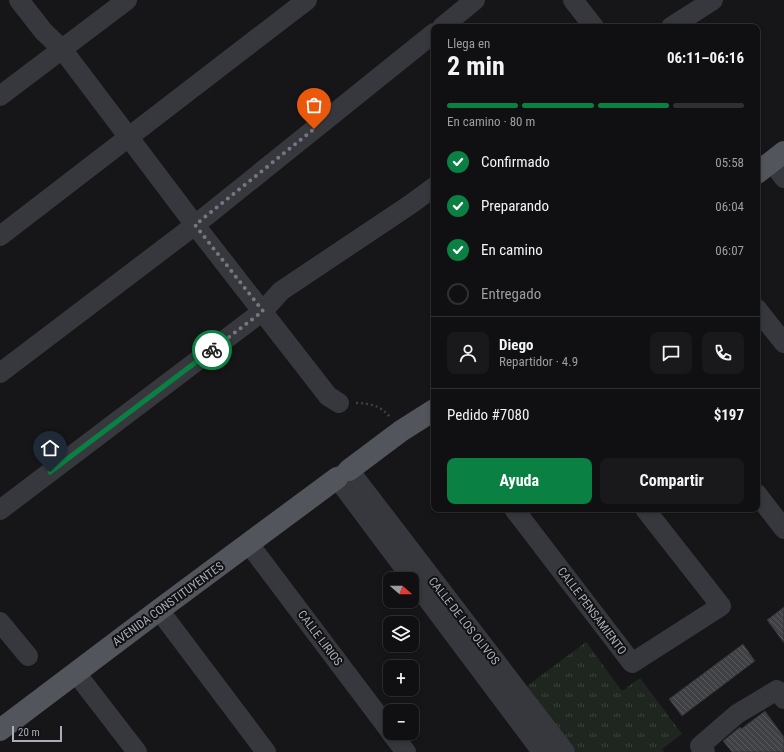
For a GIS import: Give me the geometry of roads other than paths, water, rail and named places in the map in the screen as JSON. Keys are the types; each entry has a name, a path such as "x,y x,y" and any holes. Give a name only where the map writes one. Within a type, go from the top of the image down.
{"main road":[{"name":"AVENIDA CONSTITUYENTES","path":"0,730 401,431 431,412"}],"street":[{"path":"19,0 44,32 62,49 195,225 328,396 339,403"},
{"path":"0,96 127,0"},
{"path":"0,236 307,0"},
{"path":"446,24 475,0"},
{"path":"573,0 592,24"},
{"path":"676,24 713,0"},
{"path":"0,373 195,225 431,35"},
{"path":"0,510 263,311 281,290 431,189"},
{"path":"760,313 784,343"},
{"name":"CALLE DE LOS OLIVOS","path":"343,474 542,752"},
{"name":"CALLE DE LOS OLIVOS","path":"343,474 565,752"},
{"path":"760,498 784,529"},
{"name":"CALLE PENSAMIENTO","path":"516,512 632,663 721,606 647,512"},
{"name":"CALLE LIRIOS","path":"249,544 383,721"},
{"path":"159,610 266,752"},
{"path":"0,622 28,656"},
{"path":"76,673 137,752"},
{"path":"704,752 700,746 737,714 777,690 784,699"},
{"name":"CALLE LIRIOS","path":"397,740 406,752"}]}
